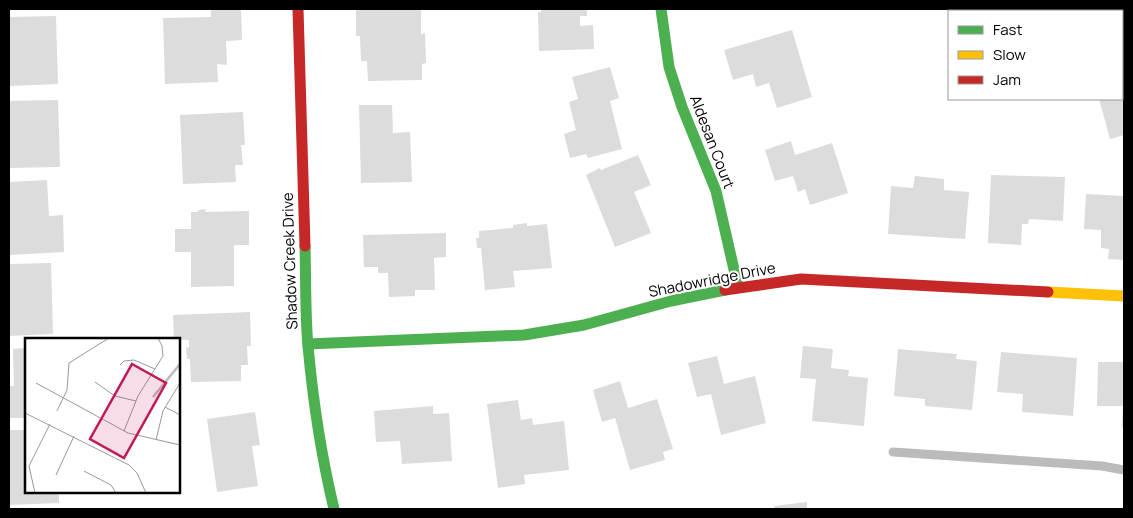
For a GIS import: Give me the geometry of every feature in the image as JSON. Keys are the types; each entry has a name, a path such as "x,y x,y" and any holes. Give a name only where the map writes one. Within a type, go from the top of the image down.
{"street":[{"name":"Shadow Creek Drive","path":"298,9 308,344 314,404 323,463 334,509"},
{"name":"Aldesan Court","path":"661,9 669,67 682,107 716,191 738,287"},
{"name":"Shadowridge Drive","path":"308,344 524,334 584,325 671,301 738,287 801,279 1124,296"}],"building":[{"path":"211,9 241,9 242,40 226,41 227,65 217,64 218,82 165,84 163,18 211,17"},
{"path":"356,9 421,10 421,34 425,33 426,63 422,64 422,80 368,81 367,61 361,61 360,36 356,36"},
{"path":"541,9 587,9 587,16 580,16 580,26 593,25 594,49 539,51 538,12 541,12"},
{"path":"1053,9 1103,9 1103,10"},
{"path":"56,16 58,84 9,86 9,17"},
{"path":"792,30 812,97 777,108 769,83 756,87 753,74 733,80 724,50"},
{"path":"1123,64 1124,135 1110,139 1099,100 1123,100"},
{"path":"610,67 619,98 610,101 622,149 588,158 586,154 570,158 564,134 576,130 569,102 578,99 572,77"},
{"path":"58,100 60,167 9,168 9,101"},
{"path":"359,105 392,105 393,133 410,132 412,182 361,183"},
{"path":"243,112 245,145 241,145 243,165 235,165 236,182 183,184 180,115"},
{"path":"791,141 795,155 832,143 848,193 810,205 805,189 798,192 793,176 775,181 765,150"},
{"path":"638,155 651,185 634,192 651,233 615,247 586,175 600,168 601,170"},
{"path":"991,175 1065,177 1063,221 1029,219 1028,224 1022,224 1021,245 988,243"},
{"path":"915,176 944,179 944,190 969,192 965,239 888,234 891,186 913,188"},
{"path":"47,180 49,216 63,215 64,252 9,255 9,182"},
{"path":"1086,194 1124,196 1124,260 1108,259 1109,249 1101,248 1101,230 1084,229"},
{"path":"206,209 205,212 249,211 249,245 234,245 234,286 191,287 191,252 175,252 175,229 191,229 191,212"},
{"path":"527,223 527,226 547,224 552,268 513,271 515,287 485,290 481,248 477,248 476,238 479,238 479,231 513,228 513,225"},
{"path":"446,233 446,257 434,258 435,290 415,290 415,296 389,297 388,273 378,273 378,267 364,267 363,235"},
{"path":"51,263 53,334 9,336 9,264"},
{"path":"250,312 251,346 247,346 248,365 241,365 241,381 191,382 190,359 187,359 186,348 189,347 189,340 174,338 173,315"},
{"path":"803,346 833,349 831,368 849,370 848,376 868,378 864,426 812,421 816,379 800,378"},
{"path":"25,348 25,418 9,418 9,386 14,386 13,349"},
{"path":"898,349 957,354 956,359 977,361 972,410 925,406 925,399 894,396"},
{"path":"1001,352 1077,358 1073,416 1022,412 1023,394 997,392"},
{"path":"717,356 724,384 755,376 766,423 721,435 711,394 697,397 688,363"},
{"path":"1098,362 1124,362 1124,427 1122,427 1123,406 1097,406"},
{"path":"620,381 628,408 657,399 673,449 663,452 665,460 630,470 615,418 602,422 593,390"},
{"path":"518,400 521,420 532,418 533,425 564,421 569,470 524,475 525,484 498,488 487,404"},
{"path":"433,406 433,414 449,413 452,461 402,464 400,441 376,442 374,411"},
{"path":"255,412 260,445 252,446 258,486 217,492 207,419"},
{"path":"9,430 25,430 25,493 59,493 59,503 9,505"},
{"path":"807,502 807,509 775,509 774,506"}],"waterway":[{"path":"893,452 1102,466 1124,470"}],"traffic: fast":[{"path":"661,9 669,67 682,107 716,191 738,287"},
{"path":"305,246 306,321 310,367 321,448 334,509"},
{"path":"308,344 524,335 584,325 671,301 725,290"}],"traffic: slow":[{"path":"1048,292 1124,296"}],"traffic: jam":[{"path":"298,9 305,246"},
{"path":"725,290 801,279 1048,292"}]}
